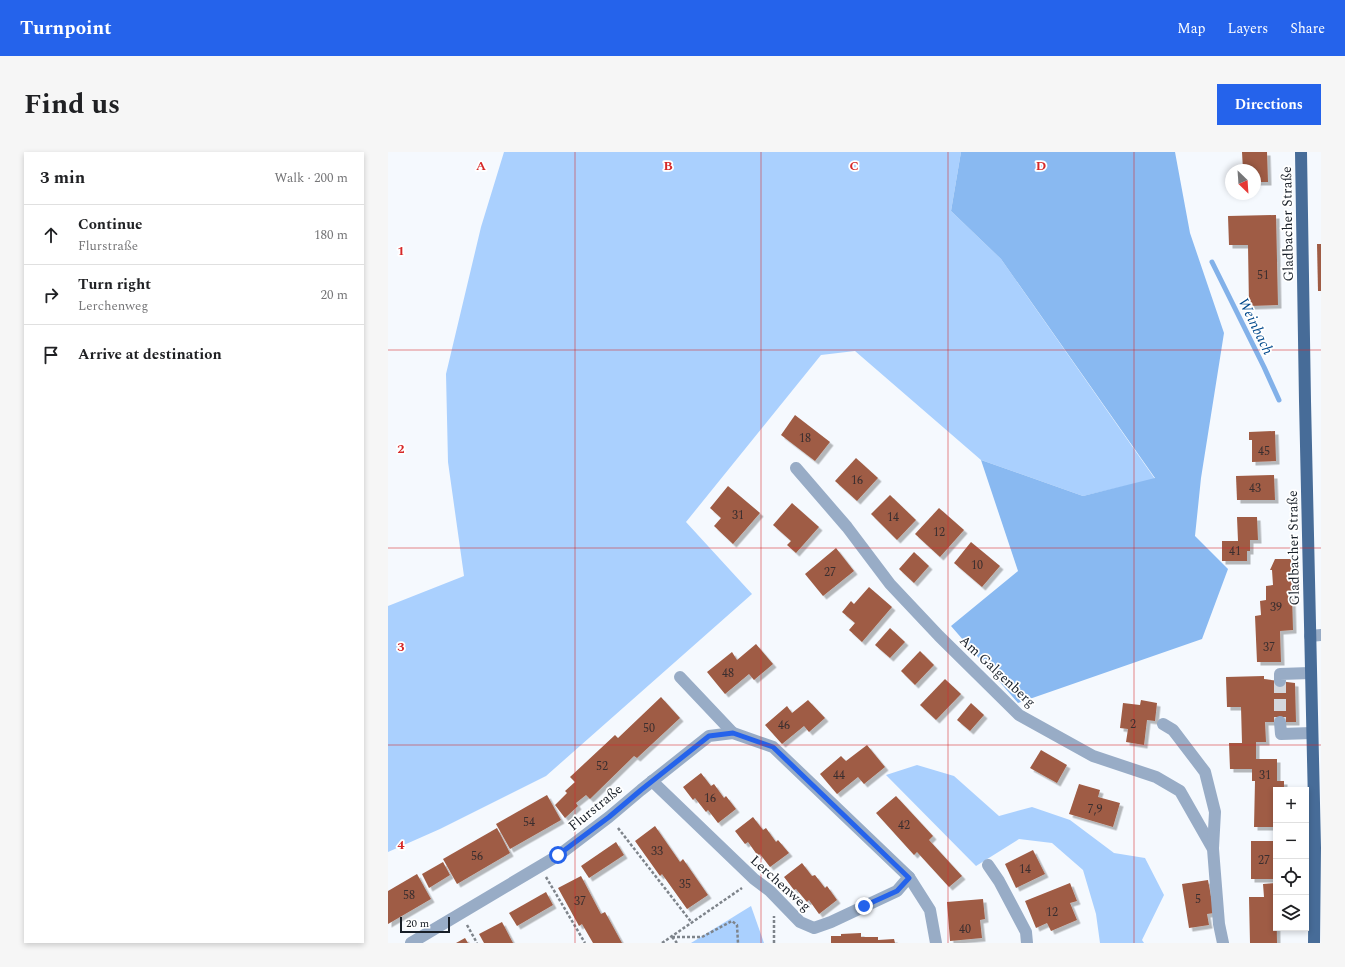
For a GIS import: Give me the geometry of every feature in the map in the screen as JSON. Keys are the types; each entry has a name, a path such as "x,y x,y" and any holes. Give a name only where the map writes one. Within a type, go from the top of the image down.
{"main road":[{"name":"Gladbacher Straße","path":"1301,152 1301,198 1315,635 1310,672 1318,848 1314,943"}],"street":[{"name":"Am Galgenberg","path":"796,468 847,527 890,584 939,636 1019,715 1092,756 1156,777 1180,791 1213,849 1222,943"},
{"path":"1280,681 1280,674 1310,672"},
{"name":"Flurstraße","path":"680,677 733,733"},
{"path":"1280,722 1281,734 1312,733"},
{"path":"1163,724 1173,730 1205,772 1215,812 1213,849"},
{"name":"Flurstraße","path":"411,943 558,855 609,817 709,736 733,733 773,747 909,878 930,910 936,943"},
{"name":"Lerchenweg","path":"652,781 754,879 770,891 800,922 814,928 831,922 897,891 909,878"},
{"path":"988,865 999,881 1026,932 1027,943"}],"path":[{"path":"609,817 692,923"},
{"path":"540,866 585,943"},
{"path":"662,943 754,879"},
{"path":"770,891 774,919 774,943"},
{"path":"461,914 477,943"},
{"path":"672,937 702,937 732,921 736,925 738,943"},
{"path":"672,937 678,943"}],"shaded area":[{"path":"504,152 961,152 951,211 1001,259 1155,479 1083,496 981,460 855,351 821,355 686,522 752,594 546,776 440,829 388,852 388,606 464,576 448,462 446,374 481,227"},
{"path":"961,152 1175,152 1190,233 1224,333 1201,478 1195,536 1228,569 1202,639 1018,703 951,626 1018,571 981,460 1083,496 1155,478 1001,259 951,211"},
{"path":"917,765 954,776 999,816 1032,807 1070,820 1114,853 1145,858 1164,895 1142,940 1144,943 1100,943 1096,914 1083,870 1052,843 1019,839 976,866 886,775"},
{"path":"751,906 764,943 691,943"}],"building":[{"path":"1242,152 1267,152 1268,182 1261,182 1261,164 1243,164"},
{"path":"1276,215 1278,305 1249,306 1248,245 1229,245 1228,216"},
{"path":"1317,244 1321,244 1321,291 1318,291"},
{"path":"795,415 830,442 815,461 781,435"},
{"path":"1275,431 1276,461 1252,462 1252,440 1249,440 1249,432"},
{"path":"856,458 878,478 857,501 835,481"},
{"path":"1274,475 1275,500 1237,500 1236,476"},
{"path":"728,486 760,513 733,544 714,526 721,518 710,508"},
{"path":"890,495 916,520 897,540 871,514"},
{"path":"792,503 819,527 796,553 787,545 791,541 773,525"},
{"path":"939,508 964,530 940,557 915,534"},
{"path":"1237,517 1257,517 1258,540 1250,540 1250,551 1247,551 1247,561 1222,561 1222,541 1238,541"},
{"path":"971,542 1000,566 982,587 954,563"},
{"path":"836,548 854,571 823,596 805,574"},
{"path":"914,552 929,566 914,583 899,569"},
{"path":"1275,559 1291,559 1293,630 1280,631 1281,662 1257,662 1255,616 1261,615 1260,601 1266,600 1266,586 1273,585 1272,570 1270,570"},
{"path":"869,587 892,607 862,642 849,630 855,623 842,612 851,601 854,604"},
{"path":"890,628 905,642 890,658 875,645"},
{"path":"756,644 773,664 754,680 749,674 725,694 707,672 732,652 737,660"},
{"path":"920,651 934,665 915,685 901,671"},
{"path":"1264,676 1264,679 1295,683 1296,722 1265,722 1266,742 1256,742 1256,759 1277,759 1277,781 1284,781 1284,787 1273,787 1273,827 1254,827 1255,781 1252,781 1252,769 1230,769 1229,743 1242,743 1241,707 1227,707 1226,677"},
{"path":"945,679 961,694 936,720 920,705"},
{"path":"661,697 680,718 637,758 634,756 590,799 586,795 576,803 578,806 565,818 555,805 567,793 565,791 575,782 570,777 615,735 618,738"},
{"path":"808,700 825,718 809,732 804,726 782,744 765,725 787,706 792,713"},
{"path":"1141,700 1157,703 1155,721 1147,720 1144,745 1126,742 1128,729 1120,728 1123,703 1140,705"},
{"path":"971,703 984,715 970,731 957,720"},
{"path":"867,745 885,767 864,784 858,777 837,794 820,774 841,756 846,761"},
{"path":"1041,750 1067,765 1057,783 1030,768"},
{"path":"701,773 711,786 714,784 724,798 726,796 736,809 718,823 708,810 706,812 695,798 693,800 683,787"},
{"path":"1079,784 1100,790 1098,797 1120,803 1113,827 1069,814"},
{"path":"547,795 561,820 510,849 496,824"},
{"path":"896,796 933,836 929,840 962,876 949,887 917,852 914,855 876,813"},
{"path":"753,817 763,830 766,828 776,842 778,840 789,853 770,867 760,854 758,856 748,842 745,844 735,831"},
{"path":"655,826 680,862 683,859 708,895 687,909 662,874 660,876 635,841"},
{"path":"497,828 510,853 457,884 443,859"},
{"path":"1251,841 1273,841 1273,879 1251,879"},
{"path":"616,842 624,855 589,878 581,866"},
{"path":"1033,850 1045,874 1016,888 1005,864"},
{"path":"443,862 450,875 429,888 422,874"},
{"path":"802,863 812,876 815,875 825,888 827,886 837,900 819,914 809,900 807,902 796,889 794,890 784,877"},
{"path":"417,874 431,899 388,924 388,891"},
{"path":"581,876 601,914 605,912 622,943 593,943 582,924 579,926 558,888"},
{"path":"1208,880 1214,913 1207,914 1209,925 1189,928 1182,884"},
{"path":"1070,883 1077,901 1070,903 1077,920 1051,931 1047,923 1036,928 1025,901"},
{"path":"1273,883 1273,931 1277,931 1277,943 1250,943 1249,897 1264,897 1263,884"},
{"path":"546,892 553,905 517,926 509,913"},
{"path":"983,899 985,919 980,920 982,938 950,941 947,902"},
{"path":"502,922 513,943 484,943 479,934"},
{"path":"861,933 861,937 878,937 878,940 894,939 895,943 831,943 831,936"},
{"path":"465,938 468,943 456,943"}],"waterway":[{"name":"Weinbach","path":"1212,262 1279,400"}],"tunnel":[{"path":"1280,681 1280,722"}],"route":[{"path":"558,855 609,817 709,736 733,733 773,747 909,878 897,891 864,906"}]}
